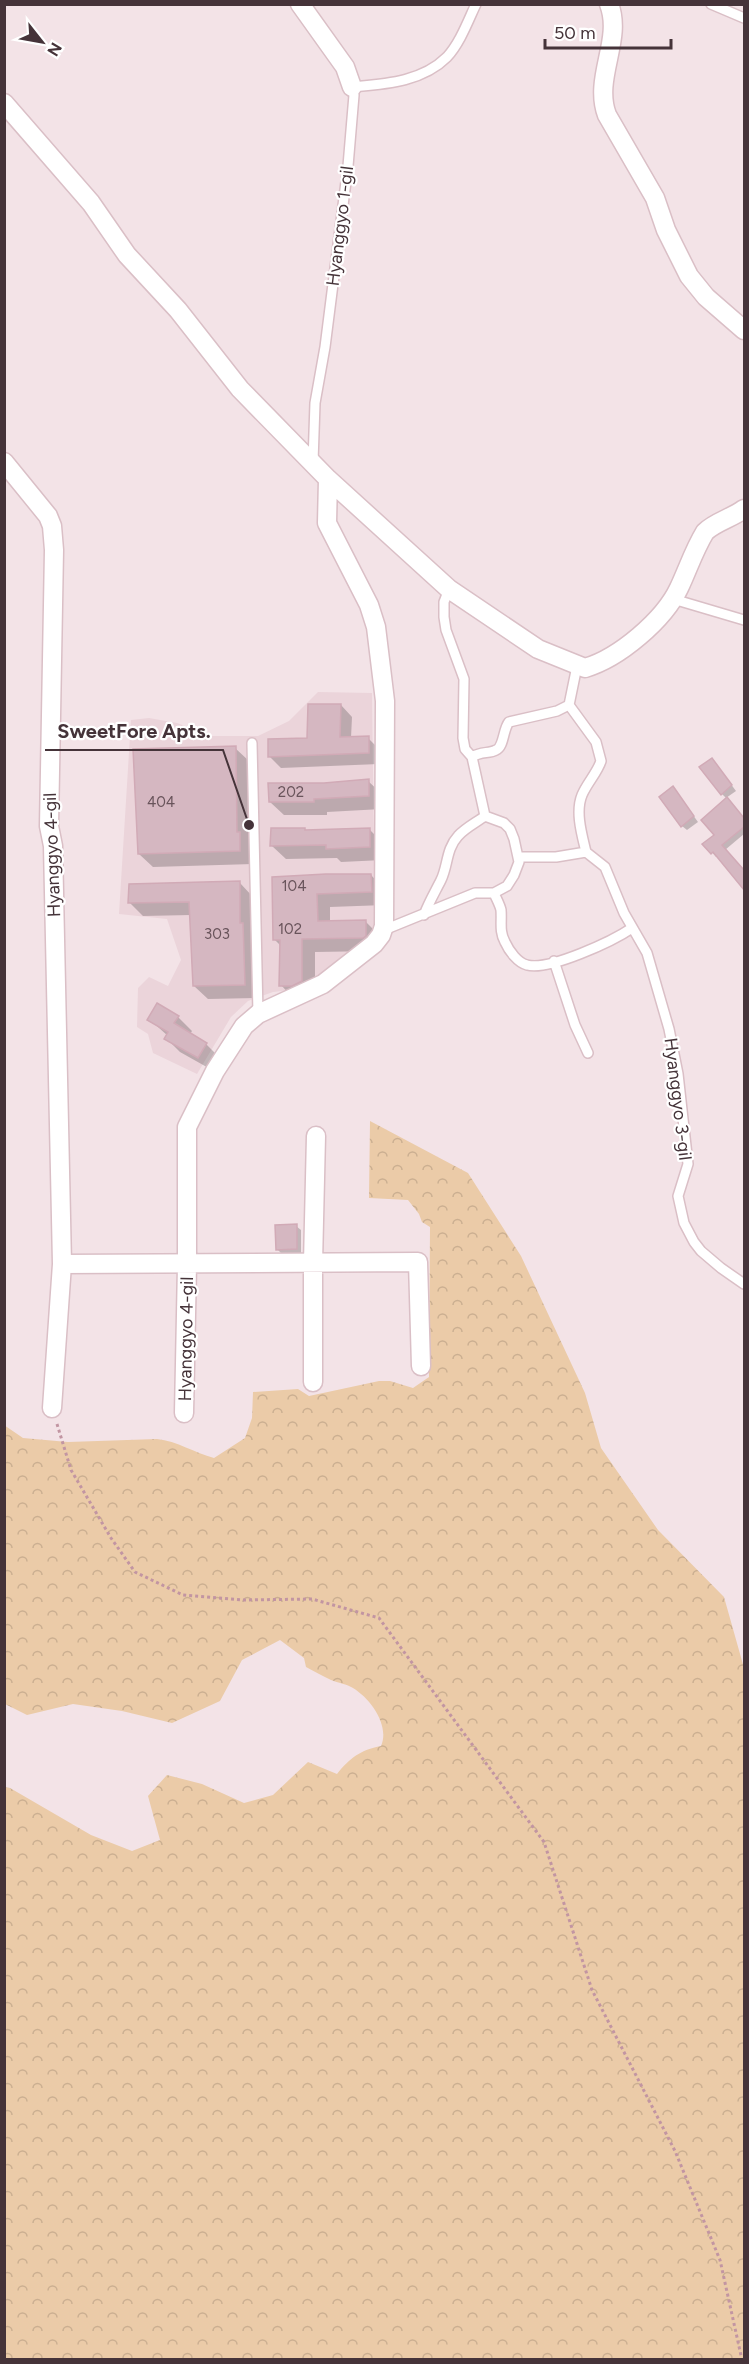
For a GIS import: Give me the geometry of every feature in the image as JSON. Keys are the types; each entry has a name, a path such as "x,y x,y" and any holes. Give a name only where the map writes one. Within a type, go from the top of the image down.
{"street":[{"name":"Hyanggyo 1-gil","path":"300,4 345,67 352,87"},
{"path":"609,4 613,14 612,33 602,90 602,103 655,198 666,230 689,276 706,297 744,330"},
{"path":"4,103 91,203 127,255 178,310 240,389 328,479 449,589 538,649 585,668 614,655 663,613 673,599 705,532 711,525 720,524 744,509"},
{"name":"Hyanggyo 4-gil","path":"4,462 48,516 53,535 48,826 53,846 62,1264 52,1408"},
{"path":"328,479 327,523 369,605 376,627 385,701 383,930"},
{"name":"Hyanggyo 4-gil","path":"184,1413 188,1265 187,1127 215,1071 244,1026 258,1014 323,984 374,944 383,930"},
{"path":"313,1382 316,1136"},
{"name":"Hyanggyo 4-gil","path":"62,1264 418,1262 421,1366"}],"lane":[{"path":"352,87 390,84 412,78 430,69 447,57 476,4"},
{"path":"711,4 744,18"},
{"name":"Hyanggyo 1-gil","path":"313,462 315,403 325,347 348,166 354,95 352,87"},
{"path":"449,589 444,602 444,617 446,630 464,679 463,738 465,749 472,757 485,816"},
{"path":"673,599 744,620"},
{"path":"518,857 556,857 586,852 580,826 580,807 583,794 601,761 600,751 569,705 577,666"},
{"path":"472,757 479,752 496,751 500,747 505,727 509,722 558,711 569,705"},
{"path":"252,742 258,1014"},
{"path":"383,930 476,893 494,893 507,886 519,862 510,829 504,823 485,816"},
{"path":"424,915 431,896 442,878 449,850 454,841 459,833 485,816"},
{"name":"Hyanggyo 3-gil","path":"586,852 605,867 632,928 647,954 669,1029 678,1074 688,1164 678,1196 684,1223 701,1251 744,1284"},
{"path":"494,893 501,910 501,933 506,944 520,963 529,966 554,961 596,947 632,928"},
{"path":"554,961 575,1025 588,1053"}],"path":[{"path":"52,1408 72,1470 111,1538 135,1572 183,1595 243,1600 312,1599 379,1618 537,1832 544,1842 592,1990 675,2151 720,2259 742,2360"}],"shaded area":[{"path":"318,692 372,693 375,925 372,933 331,968 299,989 273,992 248,1001 231,1017 197,1074 153,1053 148,1034 137,1027 138,988 149,977 168,986 181,960 167,919 119,914 131,720 149,718 177,723 212,736 258,736 289,721"}],"green space":[{"path":"370,1121 468,1173 521,1256 585,1393 601,1448 658,1530 724,1597 744,1668 744,2359 5,2359 5,1787 91,1835 132,1851 160,1840 148,1796 167,1775 202,1784 244,1803 273,1795 308,1762 337,1774 356,1756 381,1746 383,1730 377,1714 360,1693 306,1667 304,1658 280,1640 242,1660 220,1701 172,1723 122,1711 73,1704 27,1715 5,1704 4,1425 23,1438 68,1442 157,1439 172,1442 214,1458 245,1438 252,1418 253,1392 298,1389 309,1396 379,1381 390,1381 413,1388 429,1377 430,1227 422,1222 408,1200 369,1198"}],"building":[{"path":"308,704 341,704 340,737 369,736 369,753 268,757 268,739 307,738"},
{"path":"236,746 237,832 240,832 240,851 138,854 133,749"},
{"path":"712,758 732,785 721,795 699,767"},
{"path":"369,779 369,796 314,799 314,802 269,802 268,783 324,783"},
{"path":"673,786 694,816 681,827 659,797"},
{"path":"727,797 744,818 744,827 722,845 744,870 744,890 713,852 711,854 702,844 714,835 701,820"},
{"path":"271,828 305,828 305,830 370,828 370,847 326,849 326,845 270,846"},
{"path":"371,874 372,892 317,894 318,921 366,920 366,936 363,938 302,939 302,981 292,986 279,986 280,940 273,940 272,877"},
{"path":"240,881 240,923 243,923 245,985 193,986 189,902 128,903 129,884"},
{"path":"157,1003 179,1016 174,1023 207,1043 198,1058 164,1039 168,1032 147,1020"},
{"path":"297,1224 297,1249 276,1250 275,1225"}],"place":[{"name":"SweetFore Apts.","path":"249,825"}]}
